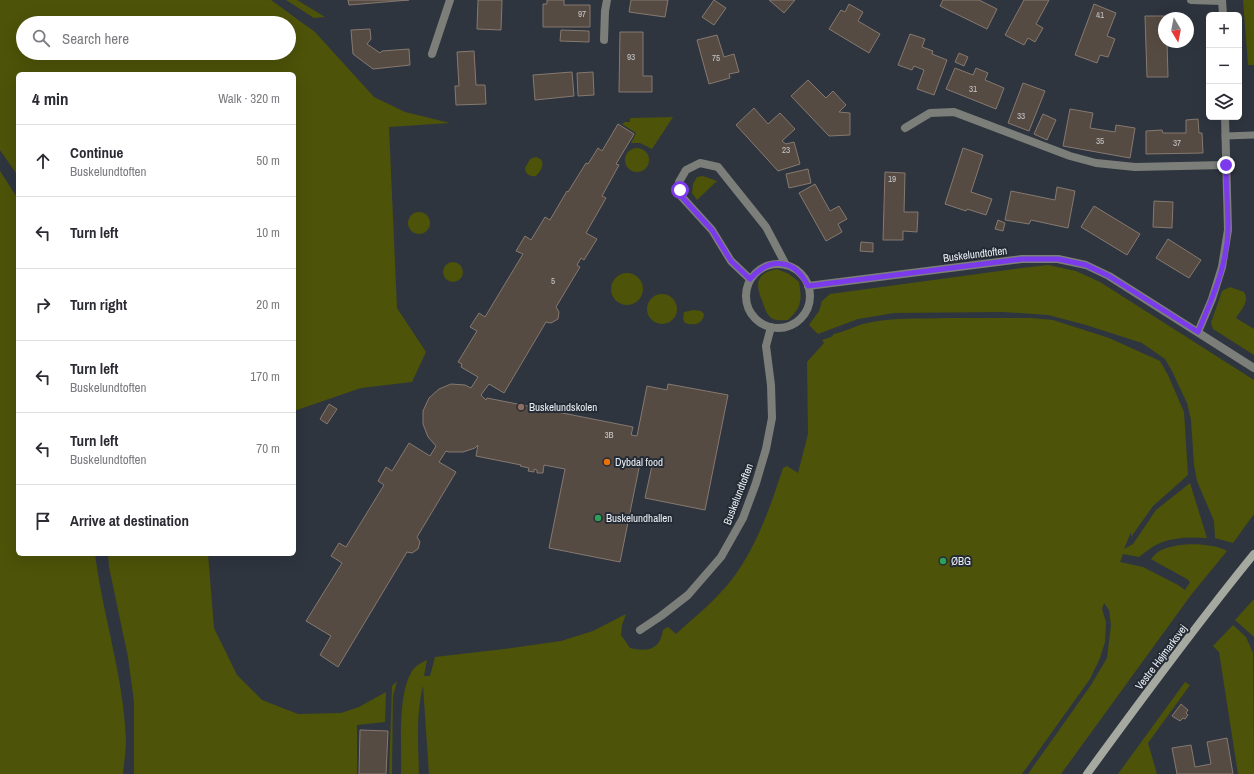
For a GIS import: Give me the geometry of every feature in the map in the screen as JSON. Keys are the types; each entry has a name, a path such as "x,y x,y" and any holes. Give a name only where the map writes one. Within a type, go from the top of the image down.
{"street":[{"path":"432,54 450,0"},
{"path":"604,40 607,0"},
{"path":"1191,0 1222,1 1223,12"},
{"path":"905,128 930,113 954,112 1070,156 1096,163 1135,167 1226,165"},
{"path":"1198,332 1212,299 1222,268 1228,230 1225,120"},
{"path":"750,279 731,261 712,230 681,196 679,182 686,170 700,163 718,166 766,226 786,265"},
{"name":"Buskelundtoften","path":"808,286 1022,259 1058,259 1086,265 1109,276 1254,368"},
{"path":"776,264 786,265 796,269 804,277 808,286 810,297 807,308 802,317 793,324 782,327 772,327 760,322 751,314 746,302 746,290 750,279 757,271 766,266 776,264"},
{"name":"Buskelundtoften","path":"640,630 688,595 721,556 743,518 766,449 772,418 771,385 766,346 772,327"},
{"name":"Vestre Højmarksvej","path":"1087,774 1174,657 1254,554"}],"lane":[{"path":"1225,136 1254,135"}],"green space":[{"path":"0,0 271,0 293,16 16,16 16,60 296,60 296,18 315,32 374,97 405,112 450,123 389,127 397,308 426,352 412,382 361,388 296,410 296,72 16,72 16,173 0,150"},
{"path":"286,0 297,0 325,17 314,18"},
{"path":"1243,0 1254,0 1254,65 1248,65"},
{"path":"673,117 652,149 640,143 631,143 636,133 622,124 625,122 630,122 630,118"},
{"path":"632,148 642,148 649,155 649,165 642,172 632,172 625,165 625,155"},
{"path":"536,157 541,160 542,163 540,171 536,176 528,175 525,168 530,159"},
{"path":"0,171 16,196 16,556 95,556 121,694 126,741 123,774 0,774"},
{"path":"703,176 717,181 697,200 692,193 693,184 697,177"},
{"path":"419,212 427,215 430,223 427,231 419,234 411,231 408,223 411,215"},
{"path":"453,262 460,265 463,272 460,279 453,282 446,279 443,272 446,265"},
{"path":"1048,265 1076,271 1100,282 1254,380 1254,514 1233,543 1215,538 1214,521 1197,481 1194,465 1191,420 1187,403 1165,359 1142,343 1086,325 1048,315 1003,312 894,313 858,319 818,334 809,325 819,311 822,301 830,294"},
{"path":"777,269 789,274 799,282 801,294 800,303 796,311 788,320 776,320 769,316 760,297 758,285 761,277 764,273"},
{"path":"630,273 636,275 641,280 643,289 641,298 636,303 624,305 618,303 613,298 611,286 613,280 618,275"},
{"path":"1230,287 1244,292 1246,295 1244,305 1236,318 1254,329 1254,355 1213,329 1211,323 1222,291"},
{"path":"662,294 673,298 677,309 673,320 662,324 651,320 647,309 651,298"},
{"path":"694,310 701,311 704,314 702,320 695,324 685,323 683,319 684,312"},
{"name":"ØBG","path":"1031,318 1053,320 1109,338 1160,361 1168,375 1184,412 1188,475 1153,506 1131,537 1131,532 1124,549 1133,544 1156,510 1190,483 1207,538 1173,539 1154,546 1139,557 1123,554 1120,562 1143,567 1185,590 1190,582 1187,579 1151,559 1158,552 1173,546 1192,544 1211,546 1227,551 1191,595 1061,774 1028,774 1091,685 1107,658 1111,625 1109,610 1104,603 1102,609 1106,622 1105,642 1100,658 1090,679 1022,774 429,774 423,686 418,718 419,774 401,774 402,707 407,681 412,671 417,666 427,660 424,676 430,676 435,657 561,641 593,631 626,614 622,625 621,635 630,648 642,650 656,646 663,630 668,627 676,634 720,593 742,566 762,525 774,496 783,468 787,466 798,473 808,434 807,362 824,343 822,340 831,337 834,334 873,322 894,319"},
{"path":"108,556 208,556 214,628 237,675 262,700 298,714 341,713 359,707 386,692 385,722 357,725 357,774 134,774 134,702 128,657 109,567"},
{"path":"1254,599 1254,637 1235,620"},
{"path":"1233,625 1246,637 1253,653 1254,774 1238,774 1219,652 1213,646"},
{"path":"397,681 393,696 392,774 389,774 392,686"},
{"path":"1185,682 1190,685 1148,743 1157,774 1118,774"}],"building":[{"path":"348,0 409,0 349,5"},
{"path":"478,0 502,0 501,30 477,29"},
{"path":"547,0 564,0 564,5 590,5 590,27 543,27 543,4 547,4"},
{"path":"631,0 668,0 665,17 629,12"},
{"path":"714,0 726,8 714,25 702,17"},
{"path":"769,0 795,0 784,13"},
{"path":"943,0 979,0 997,9 987,29 940,6"},
{"path":"1024,0 1049,0 1036,24 1043,28 1035,42 1028,38 1024,45 1005,35"},
{"path":"849,4 863,12 858,21 880,34 869,53 829,29 841,10 845,12"},
{"path":"1094,4 1116,13 1107,36 1115,39 1108,57 1100,55 1097,63 1075,55"},
{"path":"1145,16 1158,16 1158,48 1167,48 1168,77 1147,77"},
{"path":"370,29 371,39 367,44 380,53 382,51 409,49 410,65 373,69 353,54 351,30"},
{"path":"561,30 589,31 589,42 560,41"},
{"path":"620,32 643,32 643,76 652,76 652,92 619,92"},
{"path":"910,34 925,39 922,47 933,51 932,54 947,60 934,95 917,89 924,70 914,66 912,70 898,65"},
{"path":"717,35 724,57 734,54 739,72 729,74 730,78 709,84 697,40"},
{"path":"474,51 476,85 485,85 486,104 456,105 455,86 459,86 457,52"},
{"path":"959,53 968,57 964,66 955,62"},
{"path":"955,68 973,75 976,68 988,73 985,80 1004,88 996,109 946,89"},
{"path":"572,72 574,96 535,100 533,75"},
{"path":"593,72 594,95 578,96 577,73"},
{"path":"808,80 826,98 833,91 846,105 839,112 850,113 850,135 829,136 791,96"},
{"path":"1023,83 1045,91 1029,131 1008,123"},
{"path":"754,108 768,124 780,113 795,129 782,141 786,144 794,142 800,164 778,171 736,125"},
{"path":"1070,109 1093,113 1090,128 1115,132 1116,125 1135,128 1130,158 1063,146"},
{"path":"1043,114 1056,120 1047,140 1034,134"},
{"path":"1198,119 1199,133 1202,133 1203,153 1146,154 1146,131 1162,130 1163,133 1186,133 1186,120"},
{"path":"618,124 634,134 616,164 619,165 602,196 606,198 586,233 597,239 584,260 581,258 577,265 580,267 556,307 559,312 558,319 551,323 546,322 504,393 489,384 481,395 486,400 487,398 633,427 631,435 637,436 647,386 667,390 668,384 728,395 705,510 645,498 653,461 641,458 620,562 549,548 565,469 544,465 543,473 537,473 537,470 534,469 534,472 528,471 529,468 520,466 521,465 476,456 478,445 475,448 463,452 446,451 439,462 456,472 417,537 420,542 418,549 412,553 407,552 338,667 320,655 331,636 306,621 342,563 331,556 339,543 346,547 384,485 378,481 386,467 392,471 409,443 430,456 436,446 428,437 423,424 423,411 429,398 439,389 451,384 465,385 471,388 478,377 461,367 462,364 458,362 477,331 470,327 479,313 485,317 523,254 516,251 525,236 531,240 545,217 550,220 586,163 588,164 598,148 602,151"},
{"path":"963,148 983,155 971,192 992,199 986,215 967,209 966,211 945,204"},
{"path":"808,169 811,183 789,188 786,174"},
{"path":"885,172 905,173 904,212 918,212 917,232 903,231 903,240 883,240"},
{"path":"815,184 830,211 839,206 847,219 838,224 842,232 826,241 799,193"},
{"path":"1057,187 1075,191 1068,228 1031,220 1029,224 1005,220 1011,191 1055,200"},
{"path":"1154,201 1173,202 1172,228 1153,227"},
{"path":"1094,206 1140,234 1127,255 1081,227"},
{"path":"998,220 1005,223 1003,231 995,229"},
{"path":"1168,239 1201,260 1189,278 1156,258"},
{"path":"861,242 873,243 873,252 860,251"},
{"path":"329,404 337,409 327,424 320,419"},
{"path":"1181,704 1188,710 1186,713 1188,715 1185,719 1183,718 1180,721 1172,716"},
{"path":"360,730 388,731 386,774 359,774"},
{"path":"1227,738 1233,774 1177,774 1172,748 1191,745 1195,767 1211,764 1207,742"}],"place":[{"name":"Buskelundskolen","path":"521,407"},
{"name":"Dybdal food","path":"607,462"},
{"name":"Buskelundhallen","path":"598,518"},
{"name":"ØBG","path":"943,561"}],"route":[{"path":"680,190 681,196 712,230 731,261 750,279 757,271 766,266 776,264 786,265 796,269 804,277 808,286 1022,259 1058,259 1086,265 1109,276 1198,332 1212,299 1222,268 1228,230 1226,165"}]}
